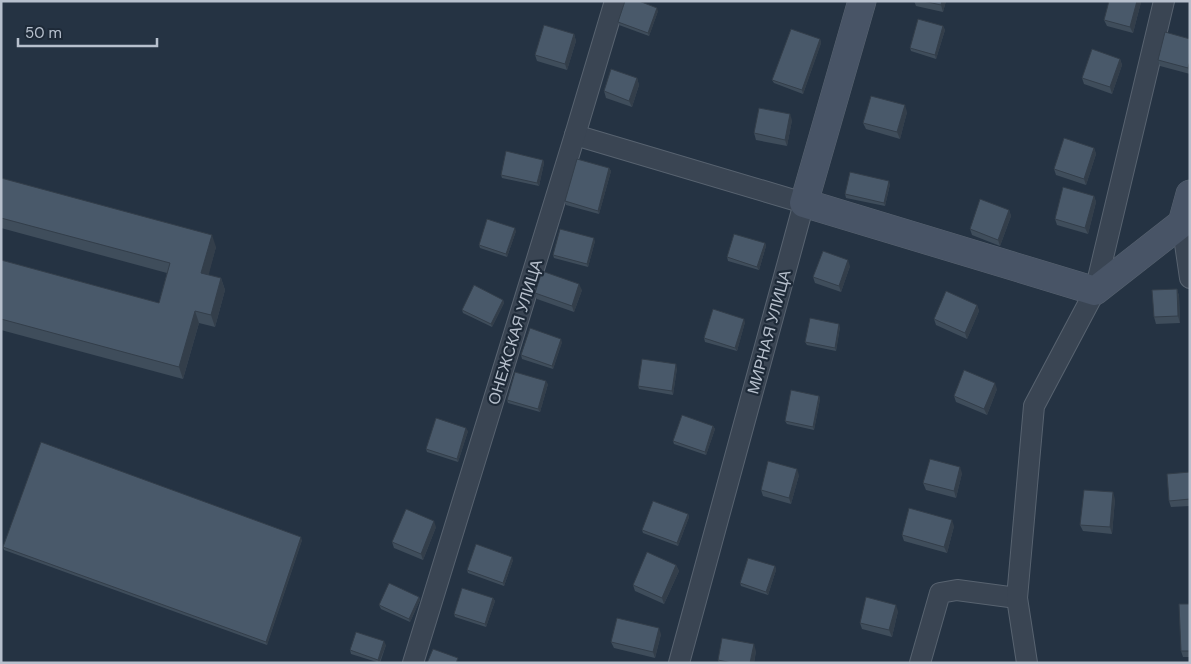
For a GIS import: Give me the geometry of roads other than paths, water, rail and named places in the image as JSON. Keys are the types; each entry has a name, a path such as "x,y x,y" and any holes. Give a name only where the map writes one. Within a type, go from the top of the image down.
{"street":[{"name":"ОНЕЖСКАЯ УЛИЦА","path":"413,663 576,135 615,1"},
{"name":"МИРНАЯ УЛИЦА","path":"679,663 804,203 862,1"},
{"path":"1027,663 1017,598 1034,406 1095,291 1164,1"},
{"path":"576,135 1095,291"},
{"path":"1190,194 1182,223 1190,278"},
{"path":"1095,291 1182,223"},
{"path":"920,663 940,593 957,590 1017,598"}]}
